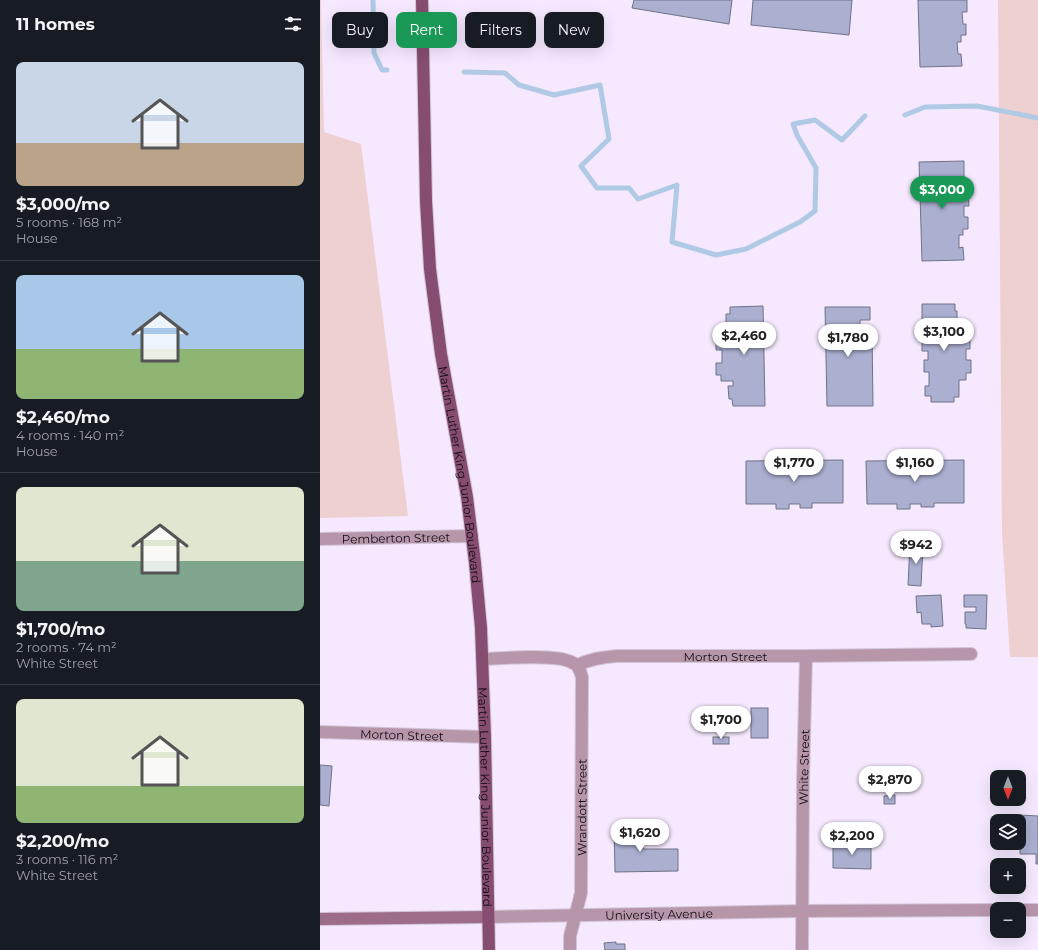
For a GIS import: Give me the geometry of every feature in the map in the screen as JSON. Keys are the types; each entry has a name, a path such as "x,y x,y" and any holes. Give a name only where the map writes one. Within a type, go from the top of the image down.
{"main road":[{"name":"Martin Luther King Junior Boulevard","path":"422,0 426,201 430,269 441,354 472,536 483,659 489,950"}],"street":[{"name":"Pemberton Street","path":"320,539 472,536"},
{"name":"Morton Street","path":"576,665 597,658 617,656 971,654"},
{"name":"White Street","path":"802,950 803,782 806,656"},
{"path":"483,659 528,657 555,658 563,659 576,665"},
{"name":"Wrandott Street","path":"570,950 570,936 581,893 582,677 576,665"},
{"name":"Morton Street","path":"320,732 484,737"},
{"name":"University Avenue","path":"320,919 575,916 802,911 990,910"},
{"path":"1026,910 1038,910"}],"shaded area":[{"path":"320,0 324,132 361,144 408,516 320,518"},
{"path":"998,0 1038,0 1038,657 1010,657 1002,533"}],"building":[{"path":"634,0 732,0 729,24 632,8"},
{"path":"753,0 852,0 849,35 751,25"},
{"path":"918,0 967,0 967,12 962,12 963,24 966,24 966,35 961,35 961,42 957,42 958,54 961,54 962,66 920,67"},
{"path":"964,161 964,177 959,177 959,182 953,182 953,187 964,187 964,193 968,192 969,206 964,206 964,217 968,217 968,229 963,229 963,235 959,235 959,248 963,247 964,260 922,261 919,162"},
{"path":"922,304 955,304 955,311 957,311 957,324 952,326 952,329 966,329 966,335 970,335 970,349 966,349 966,360 971,360 971,373 966,373 966,380 959,380 959,397 954,397 954,402 931,402 931,396 925,396 925,386 929,386 929,372 924,372 924,360 928,360 928,351 922,351 922,335 927,335 927,326 922,326"},
{"path":"763,306 765,406 733,406 732,399 729,399 728,386 733,386 733,381 721,381 721,375 716,375 716,363 722,363 722,350 716,350 716,338 720,338 720,332 730,332 730,329 726,329 726,314 730,314 730,307"},
{"path":"825,307 870,307 870,320 860,320 860,325 854,326 854,332 872,332 873,406 827,406"},
{"path":"843,460 843,503 812,503 812,508 800,508 800,504 789,504 789,509 776,509 776,504 746,504 746,461"},
{"path":"964,460 964,503 934,503 934,507 921,507 921,504 910,504 910,509 897,509 897,504 867,504 866,461"},
{"path":"910,544 923,545 921,586 908,585"},
{"path":"941,595 943,626 931,627 931,624 922,624 921,612 917,613 916,596"},
{"path":"964,595 987,595 986,629 966,628 965,612 976,612 976,607 964,607"},
{"path":"751,708 768,708 768,738 751,738"},
{"path":"713,737 729,737 729,744 713,744"},
{"path":"320,765 332,766 329,806 320,805"},
{"path":"895,795 895,804 884,804 884,796"},
{"path":"1026,815 1038,816 1038,864 1036,864 1036,854 1020,854 1020,850 1026,850"},
{"path":"614,825 642,825 643,849 678,849 678,871 615,872"},
{"path":"833,844 871,845 871,869 833,868"},
{"path":"616,942 616,944 625,944 625,950 605,950 604,943"}],"waterway":[{"path":"373,0 374,53 382,70 387,70"},
{"path":"464,72 505,73 519,85 554,95 600,85 609,139 581,166 597,188 629,188 638,199 677,185 672,242 716,255 746,249 800,222 815,211 816,168 797,135 793,124 815,120 842,140 865,116"},
{"path":"905,115 925,107 977,106 1038,118"}]}
